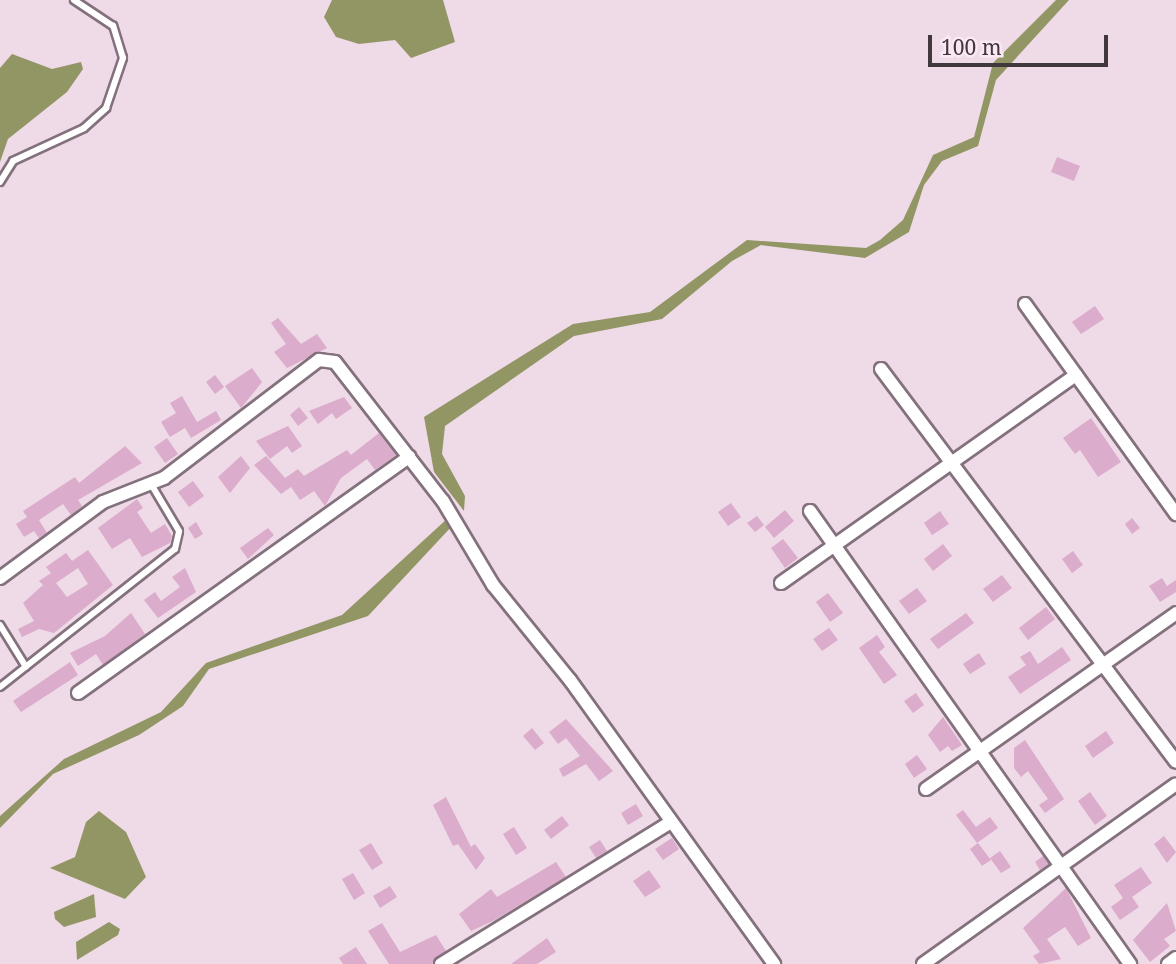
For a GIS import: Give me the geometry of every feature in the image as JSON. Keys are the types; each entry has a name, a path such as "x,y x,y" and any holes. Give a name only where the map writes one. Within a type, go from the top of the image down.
{"street":[{"path":"1026,304 1176,514"},
{"path":"0,578 103,502 151,484 318,360 335,362 443,501 466,535 493,585 774,964"},
{"path":"881,369 1176,762"},
{"path":"781,583 832,542 1076,375"},
{"path":"78,693 409,457"},
{"path":"810,511 1130,964"},
{"path":"926,789 982,754 1176,612"},
{"path":"923,964 1176,784"},
{"path":"441,964 671,822"},
{"path":"1168,964 1176,958"}],"lane":[{"path":"0,182 13,161 84,128 106,108 124,58 113,26 74,0"},
{"path":"0,687 175,549 178,531 151,484"},
{"path":"0,625 26,667"}],"shaded area":[{"path":"332,0 443,0 455,42 411,58 395,40 359,44 336,37 324,17"},
{"path":"1056,0 1069,0 996,80 978,146 942,161 924,185 909,232 865,258 761,245 732,261 662,319 574,336 445,426 442,454 465,496 464,511 434,472 424,417 573,324 650,312 747,240 866,248 880,240 903,220 933,155 974,137 993,63"},
{"path":"12,54 52,69 81,62 83,69 67,92 8,139 0,162 0,68"},
{"path":"448,518 453,525 368,616 209,669 183,706 139,735 53,774 0,828 0,816 64,759 161,712 206,663 342,615"},
{"path":"99,811 126,832 146,877 125,899 50,868 75,857 86,822"},
{"path":"94,894 96,917 64,927 55,919 54,912"},
{"path":"109,922 120,929 118,935 77,960 76,942"}],"building":[{"path":"1057,157 1080,166 1074,181 1051,172"},
{"path":"1095,306 1104,319 1081,334 1072,322"},
{"path":"278,318 301,344 317,334 327,348 287,368 274,352 286,344 271,323"},
{"path":"252,368 262,382 241,408 225,386"},
{"path":"215,375 224,387 215,394 206,382"},
{"path":"182,396 197,422 216,411 221,420 191,438 185,428 170,437 161,422 176,413 170,403"},
{"path":"344,397 352,408 336,419 332,413 318,424 309,411"},
{"path":"299,407 308,418 298,426 290,415"},
{"path":"1091,418 1121,462 1098,477 1080,450 1075,454 1063,438"},
{"path":"288,426 302,446 292,453 287,446 270,459 256,441"},
{"path":"379,433 396,455 375,470 367,459 341,478 325,506 314,491 300,500 291,487 281,494 254,465 266,456 285,478 298,469 304,476 347,450 351,455"},
{"path":"167,438 178,454 165,463 154,447"},
{"path":"125,446 142,463 78,500 82,506 71,515 63,504 39,520 47,533 39,538 34,531 24,537 16,524 27,517 23,511 75,477 79,483"},
{"path":"241,456 250,468 230,493 218,477"},
{"path":"193,481 204,496 189,507 178,492"},
{"path":"137,499 143,508 137,512 151,533 165,524 172,536 170,543 142,557 130,538 112,549 98,528"},
{"path":"731,503 741,517 728,526 718,512"},
{"path":"785,510 794,521 774,538 765,527"},
{"path":"940,511 949,524 932,535 924,523"},
{"path":"757,516 764,525 755,532 747,523"},
{"path":"1132,518 1140,528 1132,534 1125,524"},
{"path":"196,522 203,534 195,539 188,528"},
{"path":"268,528 274,535 248,559 240,548"},
{"path":"783,539 798,558 785,568 771,548"},
{"path":"943,544 952,556 933,571 924,559"},
{"path":"88,550 113,585 54,633 39,629 22,637 18,629 34,621 23,603 43,585 39,581 51,573 46,567 66,553 72,561","holes":["78,568 88,584 67,597 56,583"]},
{"path":"1073,551 1083,565 1072,573 1062,559"},
{"path":"185,568 196,592 158,618 144,600 155,592 161,601 180,587 172,577"},
{"path":"1002,575 1012,588 993,602 983,589"},
{"path":"1162,578 1167,586 1176,580 1176,592 1160,602 1149,586"},
{"path":"917,588 927,601 909,614 899,601"},
{"path":"828,593 843,613 830,622 816,602"},
{"path":"1046,607 1055,619 1028,640 1019,628"},
{"path":"131,613 145,634 103,665 96,654 78,666 70,653 105,636"},
{"path":"966,613 974,623 938,649 930,639"},
{"path":"829,628 838,640 822,651 813,639"},
{"path":"877,635 885,647 879,652 897,675 884,684 859,648"},
{"path":"1062,647 1071,660 1020,694 1008,677 1026,665 1020,657 1030,651 1038,664"},
{"path":"979,653 986,664 970,674 963,664"},
{"path":"70,662 78,675 21,712 13,701"},
{"path":"916,693 924,705 913,713 904,701"},
{"path":"943,717 962,745 952,751 948,746 940,752 928,735"},
{"path":"566,719 613,771 599,781 586,764 563,777 559,769 580,756 566,738 558,744 549,732"},
{"path":"532,728 544,743 535,750 523,736"},
{"path":"1106,731 1114,743 1093,758 1085,746"},
{"path":"1025,740 1064,799 1045,813 1039,805 1048,799 1028,771 1021,777 1014,768 1014,748"},
{"path":"917,755 927,769 914,778 905,764"},
{"path":"1090,792 1107,816 1095,825 1078,801"},
{"path":"446,797 471,847 475,844 485,858 476,870 458,844 453,846 433,805"},
{"path":"636,804 643,816 628,825 621,813"},
{"path":"963,810 976,827 990,817 998,828 977,843 956,815"},
{"path":"562,816 569,825 551,839 544,830"},
{"path":"514,827 527,848 516,855 503,834"},
{"path":"1164,836 1176,852 1167,863 1154,844"},
{"path":"672,838 679,849 663,860 655,849"},
{"path":"600,840 607,851 596,858 589,847"},
{"path":"371,843 383,863 372,870 359,850"},
{"path":"978,843 991,860 982,866 970,849"},
{"path":"1000,851 1011,867 1001,873 990,858"},
{"path":"1043,856 1049,864 1040,870 1035,862"},
{"path":"556,862 566,877 493,921 471,931 459,914 491,889 497,897"},
{"path":"1141,867 1152,883 1132,897 1139,907 1120,920 1111,907 1123,898 1114,885"},
{"path":"649,870 661,887 645,897 633,881"},
{"path":"353,873 365,893 354,900 342,879"},
{"path":"390,886 397,897 380,908 373,896"},
{"path":"1066,888 1091,938 1078,946 1065,927 1047,939 1061,959 1039,964 1033,956 1040,952 1023,928"},
{"path":"1167,903 1176,931 1164,939 1170,946 1150,962 1133,940"},
{"path":"382,923 400,952 436,935 446,951 432,964 389,964 368,931"},
{"path":"547,938 556,952 537,964 511,964"},
{"path":"356,947 367,964 343,964 339,958"}]}
